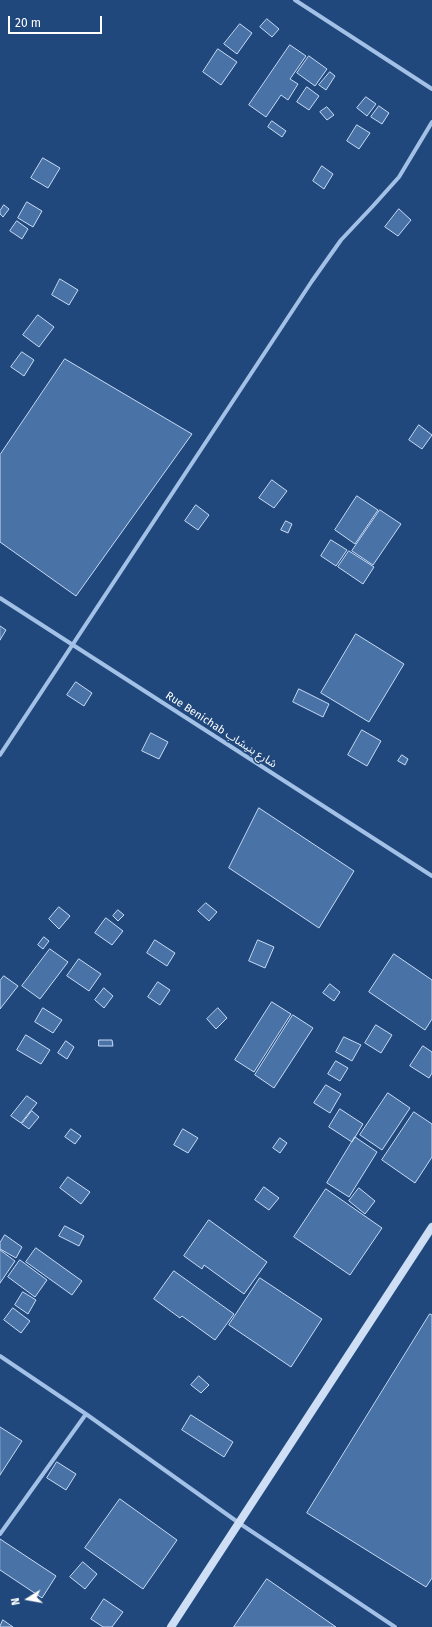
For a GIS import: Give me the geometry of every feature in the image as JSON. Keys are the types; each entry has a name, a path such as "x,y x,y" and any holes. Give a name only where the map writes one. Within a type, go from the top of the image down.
{"street":[{"path":"295,0 432,89"},
{"path":"0,755 312,281 341,240 399,177 432,122"},
{"name":"Rue Benichab شارع بنيشاب","path":"0,598 432,876"},
{"path":"171,1627 432,1227"},
{"path":"0,1356 86,1414 239,1523 395,1627"},
{"path":"0,1534 86,1414"}],"building":[{"path":"267,19 279,29 272,37 260,27"},
{"path":"240,24 252,33 237,54 224,44"},
{"path":"290,45 306,56 290,79 298,84 288,100 281,95 266,117 249,105"},
{"path":"218,49 237,62 221,85 203,72"},
{"path":"309,56 327,69 315,86 297,73"},
{"path":"330,72 335,76 326,90 319,85"},
{"path":"307,87 319,96 309,110 297,102"},
{"path":"366,97 376,104 367,116 357,108"},
{"path":"379,106 389,113 382,124 371,117"},
{"path":"327,107 334,115 327,120 320,112"},
{"path":"272,121 286,131 282,137 268,127"},
{"path":"357,125 370,133 359,149 347,141"},
{"path":"43,158 60,168 48,188 31,178"},
{"path":"322,166 333,174 324,189 313,181"},
{"path":"27,202 42,211 33,227 18,218"},
{"path":"4,205 9,209 3,217 0,214 0,211"},
{"path":"399,209 411,220 398,236 385,227"},
{"path":"17,221 28,229 22,239 10,231"},
{"path":"60,279 78,290 69,305 52,295"},
{"path":"38,315 54,327 39,347 23,335"},
{"path":"22,352 34,360 24,376 11,367"},
{"path":"65,359 192,434 76,596 0,542 0,455"},
{"path":"419,425 432,435 422,449 409,440"},
{"path":"272,480 287,491 274,508 259,498"},
{"path":"357,496 378,510 355,544 335,530"},
{"path":"196,505 209,515 198,530 185,521"},
{"path":"380,510 401,524 373,565 352,551"},
{"path":"286,521 292,524 288,533 281,530"},
{"path":"331,540 347,550 336,566 321,556"},
{"path":"349,551 374,567 363,584 338,567"},
{"path":"0,626 6,630 0,640"},
{"path":"356,634 404,664 369,722 321,693"},
{"path":"76,682 92,693 84,706 67,695"},
{"path":"299,689 329,704 323,717 293,702"},
{"path":"362,730 381,741 367,766 348,755"},
{"path":"151,733 168,742 159,759 142,751"},
{"path":"402,755 408,759 405,765 398,761"},
{"path":"259,808 354,871 319,928 229,868"},
{"path":"206,903 217,912 209,921 198,911"},
{"path":"59,907 70,916 59,929 49,919"},
{"path":"118,910 124,915 118,921 113,916"},
{"path":"106,918 123,931 112,945 95,933"},
{"path":"44,937 49,941 43,949 38,945"},
{"path":"155,940 175,953 167,966 147,953"},
{"path":"258,940 274,947 265,968 249,961"},
{"path":"50,949 68,962 40,999 22,986"},
{"path":"394,954 432,980 432,1019 425,1030 369,992"},
{"path":"79,959 101,974 89,991 67,976"},
{"path":"4,976 18,986 0,1009 0,981"},
{"path":"158,982 170,990 160,1005 148,997"},
{"path":"330,984 340,992 334,1001 323,993"},
{"path":"104,988 113,996 104,1008 95,1000"},
{"path":"272,1002 291,1014 254,1072 235,1060"},
{"path":"43,1008 62,1020 53,1033 35,1022"},
{"path":"218,1008 227,1018 216,1029 207,1019"},
{"path":"293,1015 313,1028 274,1088 255,1075"},
{"path":"376,1025 392,1035 381,1053 365,1043"},
{"path":"26,1035 50,1050 41,1064 17,1050"},
{"path":"344,1037 361,1045 352,1061 336,1052"},
{"path":"99,1040 112,1040 113,1046 99,1046"},
{"path":"66,1041 74,1047 67,1059 58,1053"},
{"path":"423,1046 432,1052 432,1073 429,1078 410,1066"},
{"path":"336,1061 348,1068 340,1081 328,1074"},
{"path":"326,1085 341,1094 330,1113 314,1103"},
{"path":"388,1093 410,1108 382,1150 360,1135"},
{"path":"27,1096 37,1103 21,1123 11,1116"},
{"path":"340,1109 363,1124 352,1142 329,1127"},
{"path":"32,1111 39,1117 29,1129 22,1124"},
{"path":"414,1112 432,1124 432,1157 415,1183 382,1160"},
{"path":"71,1129 81,1136 75,1144 65,1137"},
{"path":"183,1129 198,1138 188,1153 174,1145"},
{"path":"355,1137 377,1152 349,1197 327,1183"},
{"path":"280,1138 287,1143 280,1153 273,1148"},
{"path":"68,1177 90,1192 81,1204 60,1188"},
{"path":"264,1187 279,1198 269,1210 255,1200"},
{"path":"359,1188 375,1201 365,1214 349,1201"},
{"path":"326,1189 382,1228 350,1275 294,1237"},
{"path":"209,1220 267,1262 244,1294 204,1265 202,1269 184,1256"},
{"path":"65,1226 84,1236 79,1246 59,1236"},
{"path":"5,1235 22,1247 16,1258 0,1249 0,1243"},
{"path":"36,1248 82,1281 72,1295 26,1262"},
{"path":"0,1250 15,1261 0,1283"},
{"path":"20,1260 47,1280 35,1297 8,1277"},
{"path":"174,1271 234,1314 215,1340 182,1316 180,1318 154,1299"},
{"path":"260,1278 322,1319 291,1367 229,1325"},
{"path":"23,1292 36,1300 28,1314 15,1305"},
{"path":"13,1308 30,1321 21,1333 4,1320"},
{"path":"430,1314 432,1315 432,1578 426,1587 307,1513"},
{"path":"199,1376 209,1385 201,1393 191,1385"},
{"path":"191,1415 233,1442 224,1457 182,1430"},
{"path":"0,1427 22,1441 0,1475"},
{"path":"57,1462 76,1474 66,1490 47,1478"},
{"path":"120,1499 177,1540 143,1589 85,1548"},
{"path":"0,1539 56,1576 42,1598 0,1570"},
{"path":"83,1562 97,1574 85,1589 70,1577"},
{"path":"267,1579 336,1627 234,1627"},
{"path":"104,1599 123,1612 112,1627 103,1627 91,1619"},
{"path":"3,1620 13,1627 0,1627"}]}
